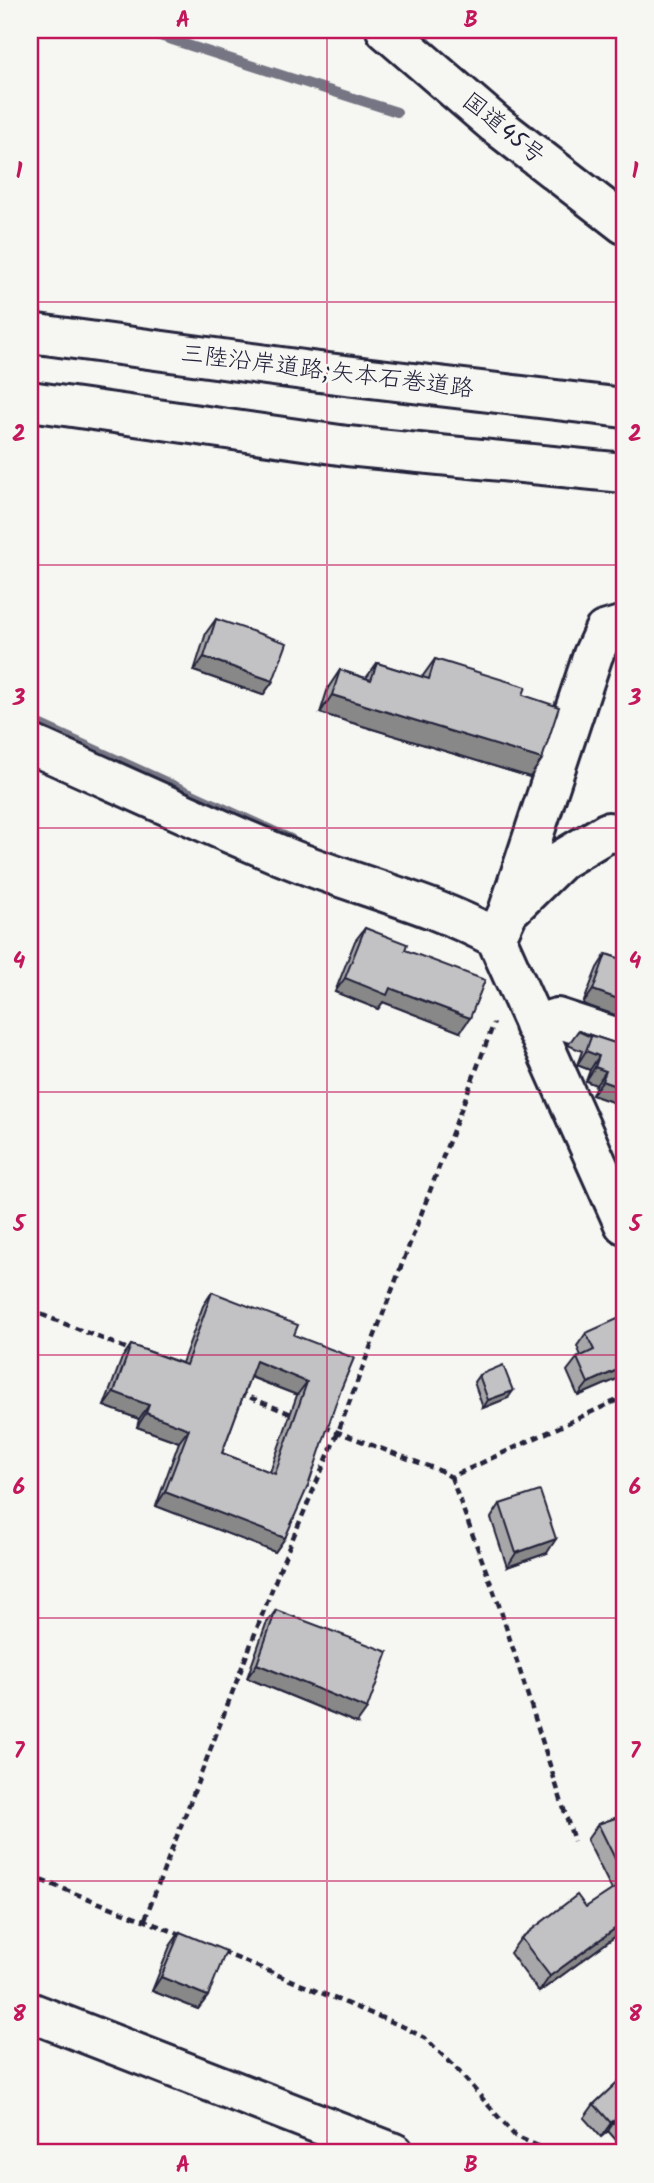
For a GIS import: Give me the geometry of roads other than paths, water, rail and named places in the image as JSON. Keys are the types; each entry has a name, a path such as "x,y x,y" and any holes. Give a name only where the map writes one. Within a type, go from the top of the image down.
{"main road":[{"name":"国道45号","path":"386,30 495,124 624,225"},
{"name":"三陸沿岸道路;矢本石巻道路","path":"30,333 311,371 624,408"},
{"path":"30,401 347,446 622,472"},
{"path":"624,625 604,631 593,655 502,925 517,981 534,1025 624,1224"},
{"path":"30,744 290,859 467,922 502,925"},
{"path":"502,925 561,860 608,832 624,834"},
{"path":"534,1025 557,1018 624,1040"},
{"path":"30,2012 394,2153"}],"waterway":[{"path":"141,30 397,112"},
{"path":"30,720 291,839"}]}
